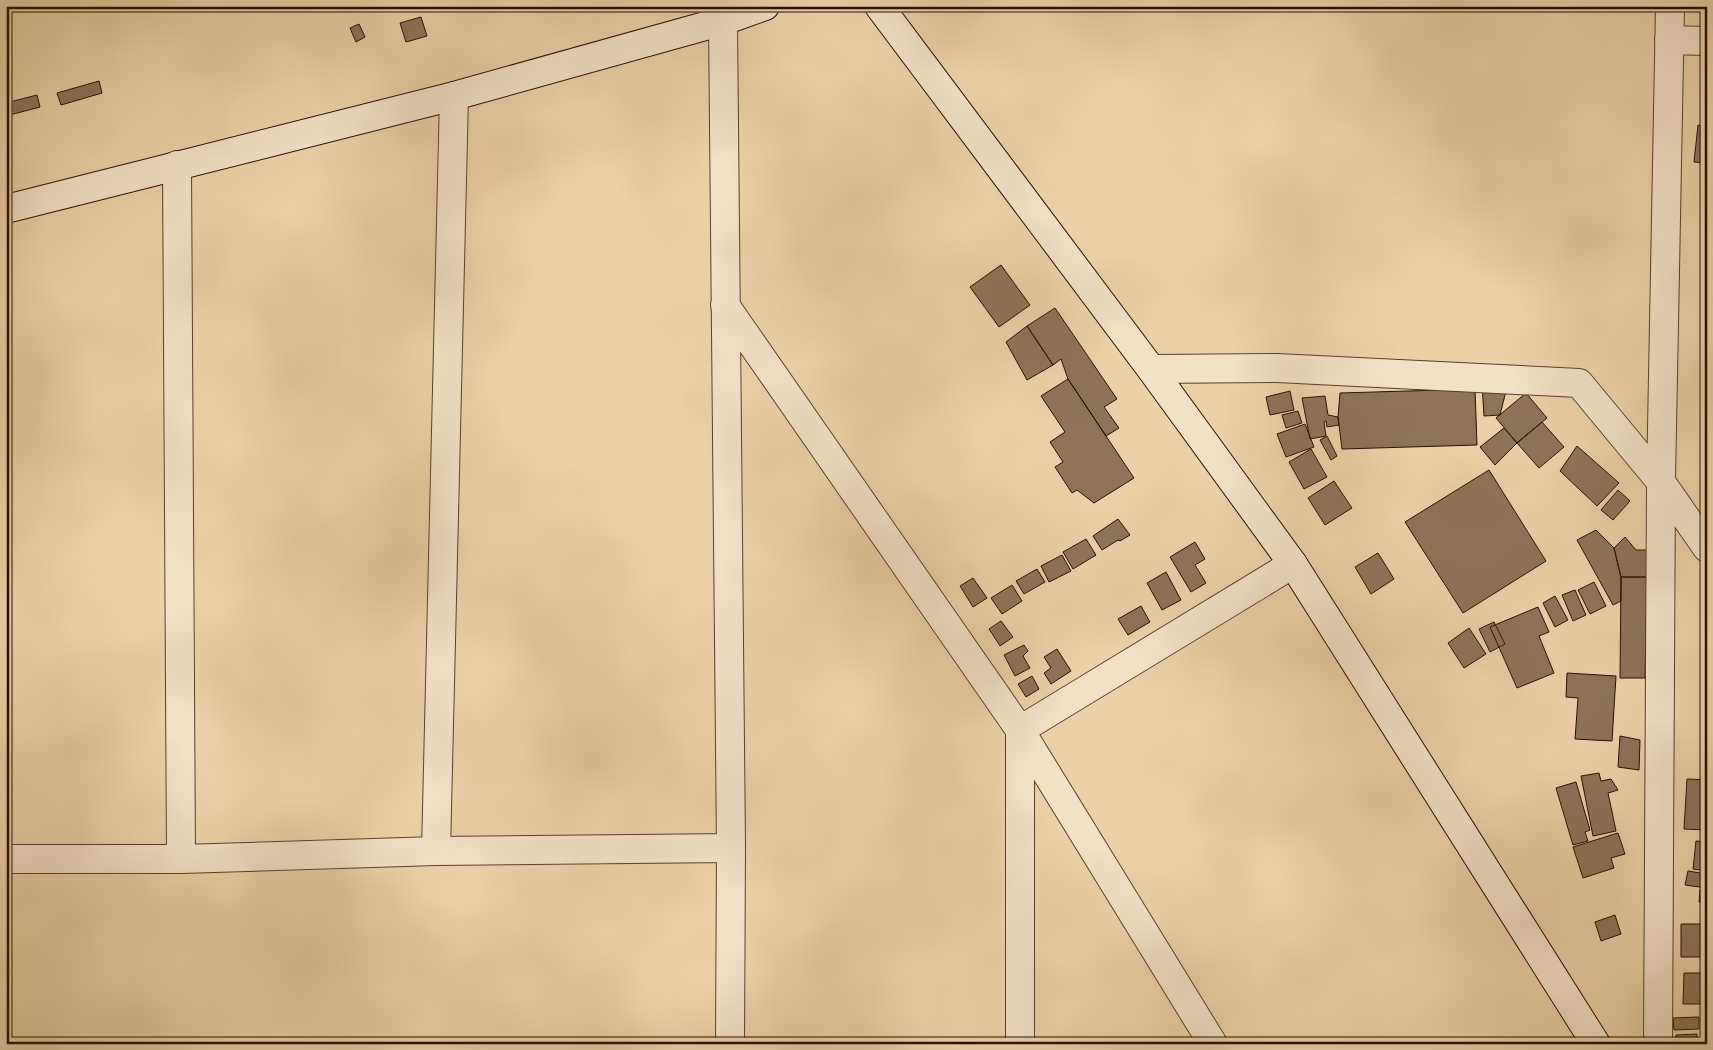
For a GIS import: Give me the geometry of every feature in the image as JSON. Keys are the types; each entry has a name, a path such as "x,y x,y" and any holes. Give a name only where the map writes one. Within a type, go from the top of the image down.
{"street":[{"path":"6,209 454,96 723,21 765,6"},
{"path":"879,6 1151,369 1293,564 1591,1042"},
{"path":"1658,1044 1661,482 1670,6"},
{"path":"723,21 731,848 730,1044"},
{"path":"1669,40 1707,41"},
{"path":"436,851 454,96"},
{"path":"177,165 180,859"},
{"path":"725,305 1020,730 1212,1044"},
{"path":"1151,369 1277,368 1579,383 1661,482 1707,548"},
{"path":"1020,730 1293,564"},
{"path":"1020,730 1020,1044"},
{"path":"6,859 180,859 436,851 731,848"}],"building":[{"path":"421,17 427,36 406,42 400,23"},
{"path":"359,24 365,37 356,42 350,28"},
{"path":"99,81 102,93 61,105 57,93"},
{"path":"37,95 40,107 6,116 6,103"},
{"path":"1698,125 1707,127 1707,163 1694,162"},
{"path":"1001,265 1030,305 999,327 970,287"},
{"path":"1055,308 1117,399 1104,407 1119,428 1106,436 1068,379 1061,359 1053,365 1027,326"},
{"path":"1027,326 1053,365 1027,380 1006,342"},
{"path":"1068,379 1134,478 1094,503 1077,490 1072,493 1055,467 1063,462 1050,442 1065,432 1041,396"},
{"path":"1482,384 1506,391 1500,415 1484,416"},
{"path":"1475,389 1477,445 1342,449 1338,417 1340,393"},
{"path":"1290,391 1294,410 1270,415 1266,397"},
{"path":"1526,393 1547,418 1517,443 1496,418"},
{"path":"1325,396 1328,415 1338,417 1339,425 1327,427 1326,421 1324,422 1326,436 1310,439 1302,398"},
{"path":"1298,411 1302,423 1286,428 1282,415"},
{"path":"1542,422 1564,447 1539,468 1517,443"},
{"path":"1305,424 1314,447 1286,457 1277,434"},
{"path":"1504,428 1517,443 1495,465 1480,447"},
{"path":"1327,436 1337,456 1331,460 1320,440"},
{"path":"1577,446 1619,483 1597,506 1560,471"},
{"path":"1311,449 1327,477 1304,489 1289,462"},
{"path":"1489,470 1546,561 1463,613 1405,522"},
{"path":"1334,481 1352,508 1325,525 1308,498"},
{"path":"1618,490 1630,501 1613,520 1601,510"},
{"path":"1118,519 1130,535 1102,550 1093,536"},
{"path":"1596,530 1614,548 1621,577 1621,601 1613,605 1577,540"},
{"path":"1625,537 1636,550 1648,550 1647,577 1621,577 1614,548"},
{"path":"1086,539 1096,555 1073,569 1063,552"},
{"path":"1195,542 1205,559 1195,565 1206,583 1191,592 1170,557"},
{"path":"1378,553 1394,579 1371,594 1355,567"},
{"path":"1062,555 1071,571 1049,582 1041,566"},
{"path":"1037,569 1045,582 1024,594 1016,581"},
{"path":"1166,572 1181,600 1162,610 1147,583"},
{"path":"1621,577 1647,577 1645,678 1620,678"},
{"path":"973,578 987,598 973,607 960,586"},
{"path":"1594,582 1606,606 1590,614 1578,590"},
{"path":"1012,585 1022,601 1002,614 991,598"},
{"path":"1575,590 1586,615 1573,621 1562,595"},
{"path":"1555,596 1568,620 1555,627 1543,603"},
{"path":"1141,606 1150,622 1128,635 1118,619"},
{"path":"1538,607 1549,632 1539,636 1554,673 1517,688 1490,627"},
{"path":"1001,621 1013,637 1000,646 989,629"},
{"path":"1494,622 1505,644 1490,652 1479,629"},
{"path":"1469,628 1486,654 1464,668 1448,643"},
{"path":"1024,645 1028,651 1023,656 1030,668 1015,676 1004,655"},
{"path":"1057,649 1071,671 1051,684 1044,673 1051,668 1044,657"},
{"path":"1567,673 1616,676 1612,741 1575,739 1578,698 1566,697"},
{"path":"1032,676 1039,689 1026,697 1018,684"},
{"path":"1620,736 1640,740 1639,770 1618,767"},
{"path":"1599,773 1601,781 1611,779 1618,790 1608,793 1616,831 1593,836 1581,776"},
{"path":"1687,779 1707,780 1707,830 1684,829"},
{"path":"1576,782 1590,830 1585,832 1588,841 1573,845 1556,788"},
{"path":"1618,833 1625,854 1611,858 1614,868 1583,878 1573,847"},
{"path":"1696,841 1707,842 1707,871 1693,869"},
{"path":"1688,871 1707,874 1707,888 1685,885"},
{"path":"1700,890 1707,891 1707,903 1699,902"},
{"path":"1615,915 1621,934 1601,941 1595,922"},
{"path":"1681,924 1707,924 1707,957 1681,957"},
{"path":"1684,973 1707,973 1707,1004 1683,1004"},
{"path":"1699,1017 1699,1029 1674,1030 1673,1018"},
{"path":"1697,1034 1697,1044 1676,1044 1676,1035"}]}
